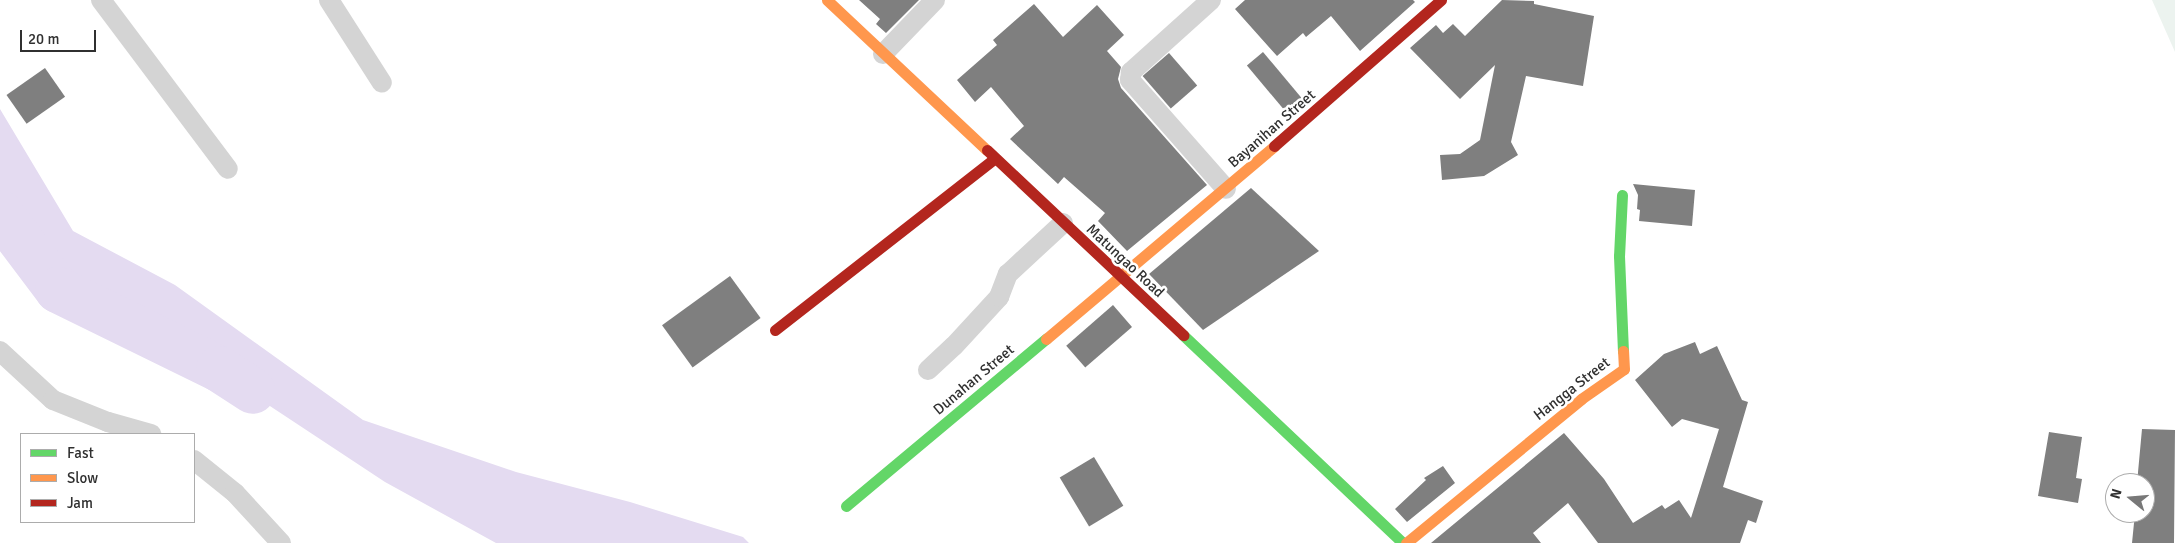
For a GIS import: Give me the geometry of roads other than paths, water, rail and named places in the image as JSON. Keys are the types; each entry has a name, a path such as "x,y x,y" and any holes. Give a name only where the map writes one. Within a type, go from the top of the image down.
{"street":[{"path":"101,0 228,169"},
{"path":"329,0 382,83"},
{"name":"Matungao Road","path":"827,0 1404,543"},
{"path":"883,54 934,0"},
{"path":"1211,0 1131,72 1130,80 1226,190"},
{"name":"Bayanihan Street","path":"1122,278 1226,190 1441,0"},
{"path":"775,330 994,159"},
{"name":"Hangga Street","path":"1404,543 1581,399 1624,369 1619,256 1622,195"},
{"path":"928,370 954,346 998,297 1008,274 1063,223"},
{"name":"Dunahan Street","path":"846,506 1122,278"},
{"path":"0,351 53,400 108,422 147,433"},
{"path":"195,461 235,493 281,543"}],"waterway":[{"path":"0,213 58,290 219,369 253,391"}]}
